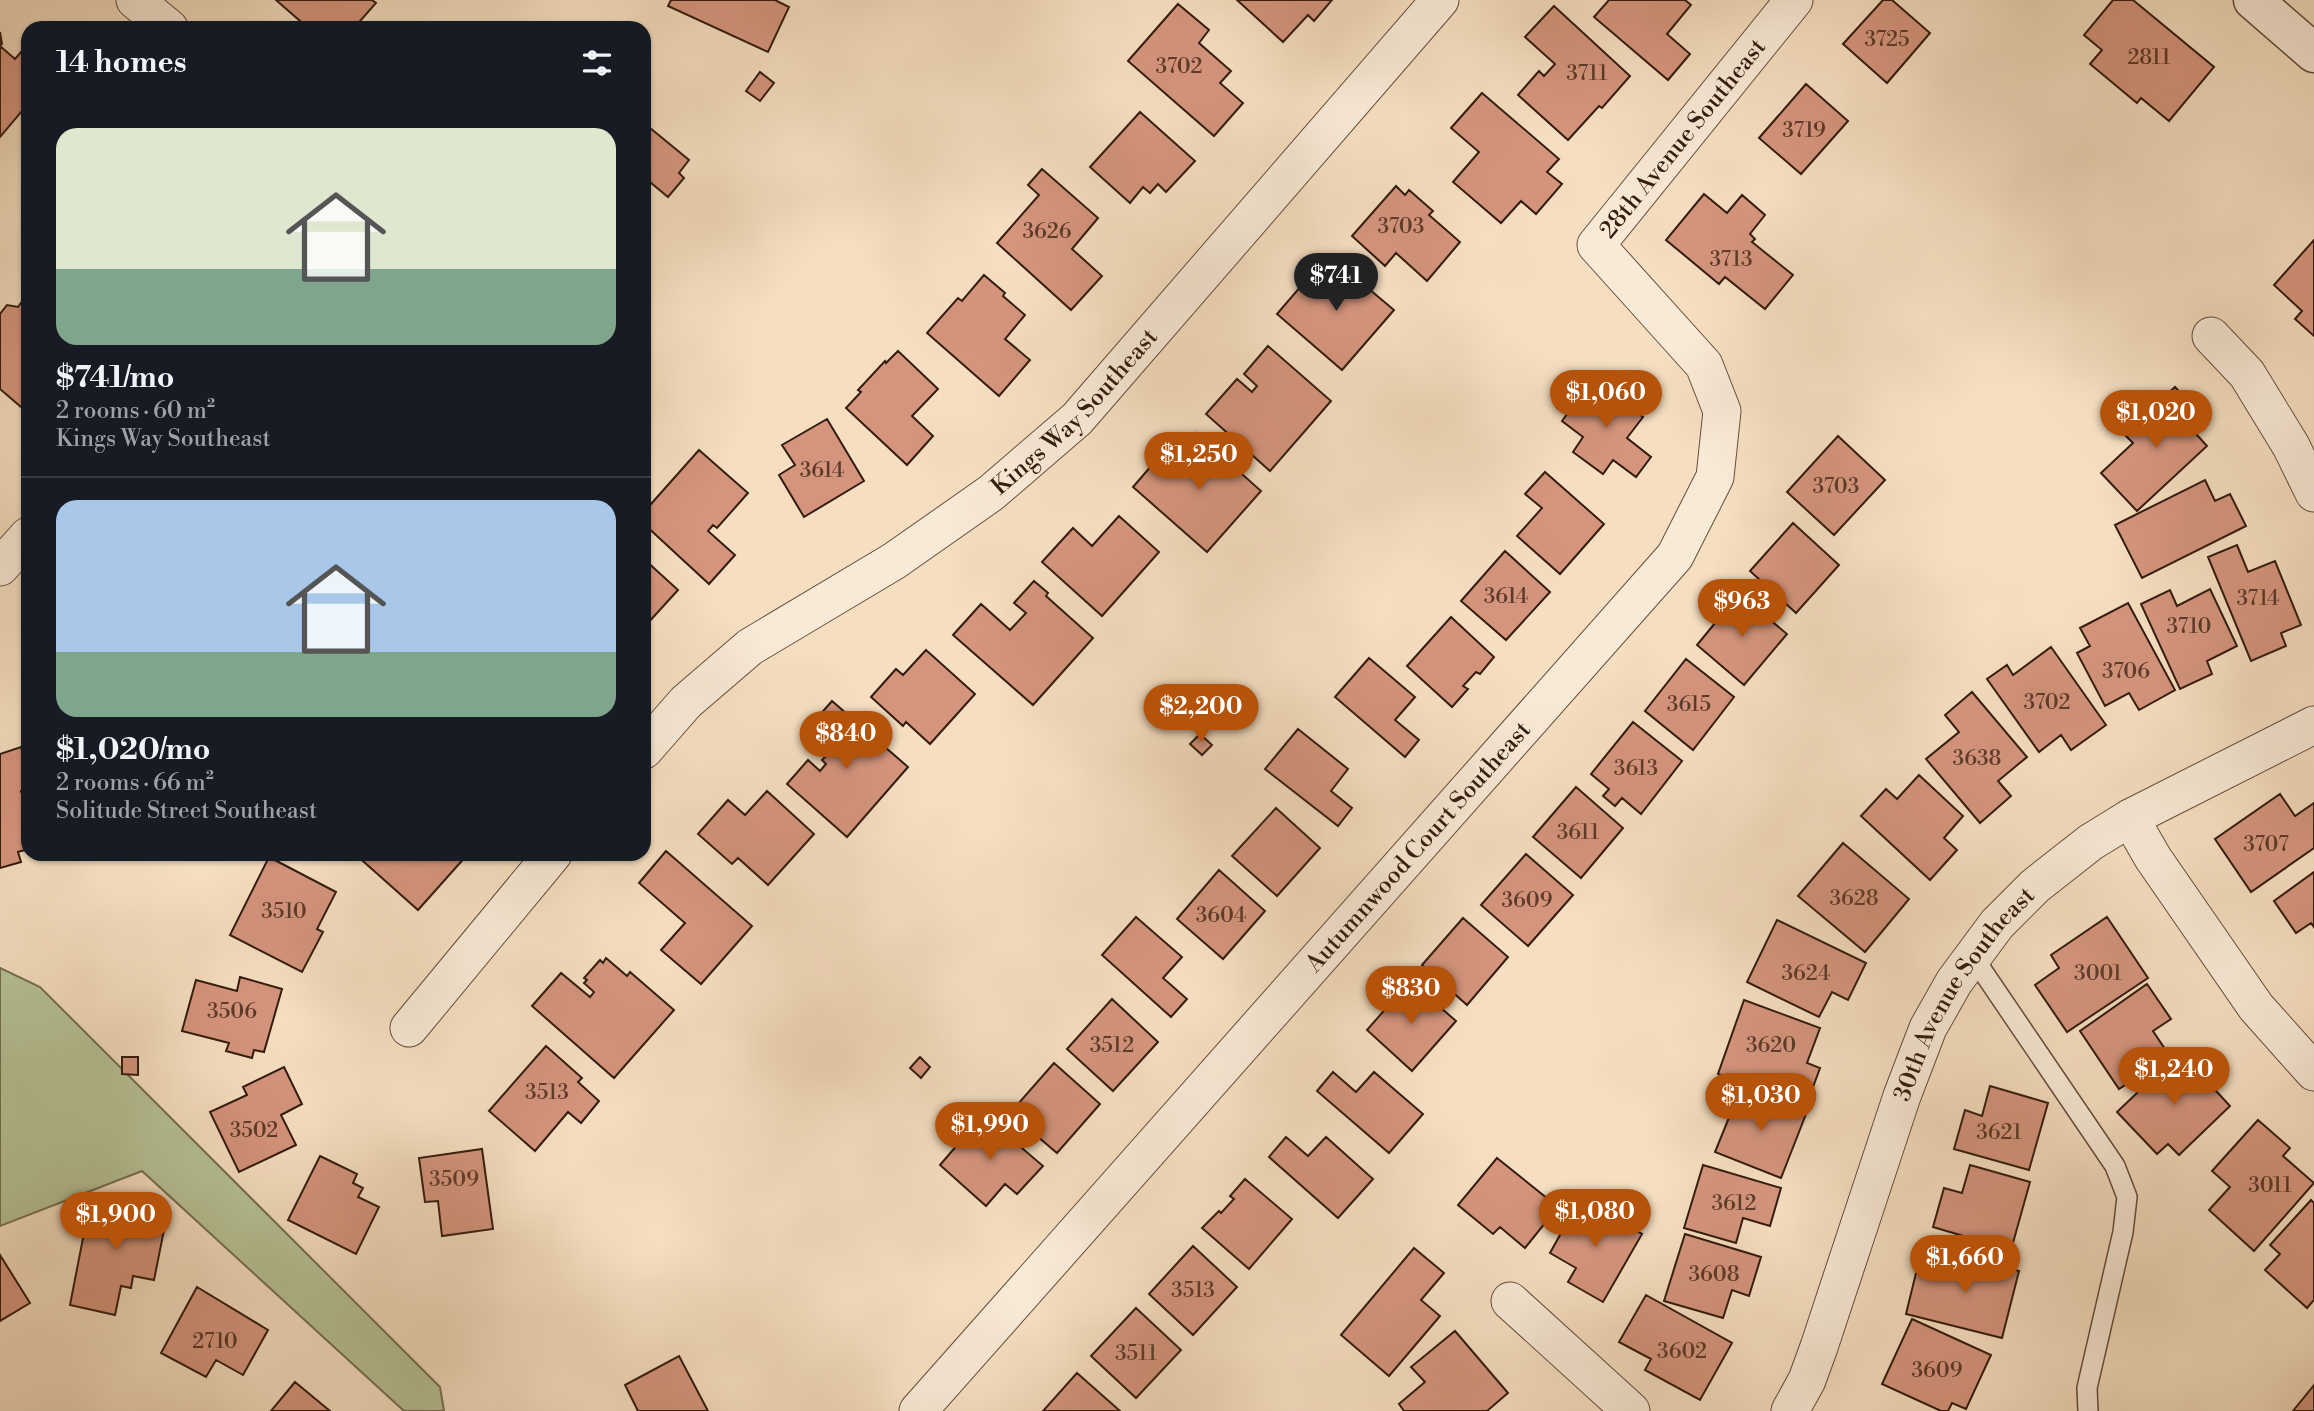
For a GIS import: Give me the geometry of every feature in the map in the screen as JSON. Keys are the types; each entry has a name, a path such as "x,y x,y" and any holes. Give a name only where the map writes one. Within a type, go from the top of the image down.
{"street":[{"path":"135,0 160,21"},
{"name":"Kings Way Southeast","path":"651,742 686,702 750,647 894,561 948,524 991,493 1077,419 1440,0"},
{"name":"28th Avenue Southeast","path":"1596,245 1794,0"},
{"path":"2253,0 2314,53"},
{"name":"Autumnwood Court Southeast","path":"918,1411 1675,556 1715,477 1722,411 1704,365 1596,245"},
{"path":"2211,336 2247,374 2291,446 2314,493"},
{"path":"0,567 21,544"},
{"name":"30th Avenue Southeast","path":"1790,1411 1807,1380 1819,1347 1902,1096 1928,1028 1954,982 1997,924 2035,886 2091,842 2130,818 2314,725"},
{"path":"2130,818 2153,858 2256,1007 2314,1072"},
{"path":"408,1028 547,861"},
{"path":"1510,1301 1632,1411"}],"lane":[{"path":"1973,957 2115,1166 2127,1196 2123,1232 2087,1388 2088,1411"}],"green space":[{"path":"0,968 40,987 440,1387 444,1411 404,1411 142,1171 0,1226"}],"building":[{"path":"276,0 372,0 376,3 360,21 300,21"},
{"path":"671,0 775,0 789,7 768,52 668,6"},
{"path":"1237,0 1332,0 1314,21 1308,15 1283,42"},
{"path":"1609,0 1685,0 1691,5 1667,34 1690,54 1668,80 1594,17"},
{"path":"1883,0 1892,0 1930,33 1887,83 1843,44"},
{"path":"2113,0 2133,0 2214,67 2169,121 2141,98 2137,103 2090,64 2102,50 2084,35"},
{"path":"1178,4 1209,30 1199,43 1231,71 1220,83 1243,103 1214,136 1128,61"},
{"path":"1554,6 1630,76 1602,108 1599,106 1568,140 1518,95 1539,71 1544,76 1555,64 1525,37"},
{"path":"0,46 15,59 21,52 21,112 0,137"},
{"path":"760,72 774,83 760,101 746,91"},
{"path":"1806,84 1848,121 1801,174 1759,138"},
{"path":"1482,93 1559,159 1547,172 1562,184 1536,214 1521,201 1501,223 1453,182 1479,152 1451,128"},
{"path":"1140,112 1195,161 1166,192 1158,184 1150,193 1143,187 1130,203 1090,167"},
{"path":"651,129 689,160 679,173 684,178 668,197 651,183"},
{"path":"1042,169 1098,218 1072,249 1102,276 1071,310 997,243 1039,195 1028,185"},
{"path":"1396,186 1405,195 1409,190 1433,211 1429,215 1460,242 1427,281 1396,253 1385,266 1352,236"},
{"path":"1704,194 1727,213 1742,195 1765,215 1750,234 1755,239 1752,242 1793,275 1765,309 1725,277 1719,284 1666,240"},
{"path":"2314,240 2314,336 2295,319 2302,311 2274,285"},
{"path":"1331,257 1394,310 1342,370 1277,314 1307,279 1311,282"},
{"path":"984,275 1025,315 1005,339 1030,360 999,396 927,333 958,298 962,301"},
{"path":"21,303 21,407 0,389 0,314 7,305 18,307"},
{"path":"1268,346 1331,401 1270,471 1206,414 1237,379 1252,392 1257,386 1244,374"},
{"path":"898,351 938,389 912,416 933,436 907,465 846,408 861,392 858,390"},
{"path":"1593,379 1643,417 1627,438 1651,457 1636,477 1613,460 1603,474 1573,452 1583,437 1562,421"},
{"path":"2175,387 2199,413 2187,424 2207,446 2137,511 2101,473 2133,443 2124,434"},
{"path":"827,419 864,481 804,517 779,475 795,465 782,445"},
{"path":"1196,433 1261,491 1207,552 1133,487 1159,457 1175,470 1183,461 1177,456"},
{"path":"1838,436 1885,480 1834,535 1787,492"},
{"path":"699,450 748,493 717,528 713,525 708,531 735,555 709,584 651,530 651,504"},
{"path":"1545,472 1604,524 1560,574 1517,536 1542,508 1525,494"},
{"path":"2205,480 2215,501 2230,494 2246,526 2142,578 2115,525"},
{"path":"1119,516 1159,552 1102,616 1042,562 1073,528 1092,546"},
{"path":"1793,523 1839,565 1796,613 1750,571"},
{"path":"2237,545 2248,572 2275,561 2301,625 2281,633 2286,646 2251,661 2208,557"},
{"path":"1505,551 1550,592 1506,640 1461,601"},
{"path":"651,565 678,590 651,620"},
{"path":"1034,581 1048,593 1046,596 1093,638 1033,705 953,635 981,604 1010,630 1026,613 1014,603"},
{"path":"2210,589 2237,646 2207,661 2212,674 2180,689 2141,604 2170,590 2177,606"},
{"path":"1739,594 1787,634 1744,685 1697,645"},
{"path":"2128,603 2175,690 2139,710 2129,693 2105,706 2077,653 2090,646 2080,628"},
{"path":"1451,617 1494,657 1480,674 1476,672 1463,686 1468,689 1452,707 1407,666"},
{"path":"2051,647 2106,725 2071,750 2061,735 2039,752 1987,679 2007,665 2013,675"},
{"path":"926,650 975,694 930,744 906,722 903,726 871,697 896,669 903,675"},
{"path":"1369,658 1415,697 1395,720 1419,740 1405,757 1335,697"},
{"path":"1686,659 1734,697 1693,750 1645,711"},
{"path":"1972,692 2027,757 1998,781 2011,796 1980,823 1926,759 1959,732 1945,715"},
{"path":"832,701 908,767 847,837 787,784 808,760 820,771 826,764 822,760 828,754 804,733"},
{"path":"1633,722 1682,761 1641,814 1622,798 1615,806 1603,796 1609,789 1591,774"},
{"path":"1298,729 1348,769 1331,791 1352,808 1338,826 1265,769"},
{"path":"1200,734 1212,745 1202,755 1190,744"},
{"path":"21,747 21,851 18,852 21,862 0,868 0,754"},
{"path":"1919,775 1963,816 1944,838 1957,850 1930,880 1861,816 1886,789 1897,799"},
{"path":"1576,787 1623,828 1581,878 1533,837"},
{"path":"767,791 814,834 768,885 738,858 732,864 698,834 728,800 745,815"},
{"path":"2280,794 2295,816 2314,803 2314,848 2251,892 2215,839"},
{"path":"1276,808 1320,848 1277,896 1232,856"},
{"path":"1843,843 1909,899 1865,952 1798,896"},
{"path":"666,851 752,926 701,984 661,950 685,923 639,883"},
{"path":"1526,854 1573,895 1528,946 1481,905"},
{"path":"267,861 277,861 336,892 317,929 323,932 302,972 230,935"},
{"path":"363,861 462,861 418,910"},
{"path":"1219,870 1265,911 1223,959 1177,919"},
{"path":"2314,872 2314,927 2311,923 2296,933 2274,901"},
{"path":"1136,917 1182,957 1163,978 1187,999 1171,1017 1102,955"},
{"path":"2107,917 2148,978 2067,1032 2035,985 2059,968 2051,955"},
{"path":"1463,918 1508,957 1467,1005 1422,965"},
{"path":"1777,920 1866,963 1848,1000 1832,992 1819,1017 1747,982"},
{"path":"606,958 627,976 630,972 674,1010 614,1078 532,1006 561,973 590,997 594,992 584,983 587,980 584,978 600,960 603,963"},
{"path":"240,977 282,989 264,1052 254,1050 252,1058 226,1051 229,1043 182,1031 196,980 237,991"},
{"path":"1410,981 1456,1021 1412,1071 1367,1030"},
{"path":"2147,984 2171,1019 2153,1031 2169,1055 2119,1089 2080,1031"},
{"path":"1112,999 1158,1042 1113,1091 1067,1049"},
{"path":"1744,1000 1820,1028 1807,1063 1820,1068 1806,1106 1718,1074"},
{"path":"546,1046 582,1078 578,1082 599,1101 581,1123 568,1112 535,1151 489,1111"},
{"path":"2180,1052 2230,1106 2179,1155 2168,1144 2157,1154 2117,1112"},
{"path":"122,1057 138,1057 138,1075 122,1074"},
{"path":"920,1057 930,1067 921,1078 910,1068"},
{"path":"1054,1063 1100,1104 1057,1153 1010,1113"},
{"path":"284,1067 302,1104 281,1115 296,1145 239,1172 210,1112 247,1095 243,1087"},
{"path":"1333,1072 1356,1092 1374,1072 1423,1114 1389,1153 1317,1091"},
{"path":"1990,1086 2048,1103 2029,1170 1954,1149 1965,1110 1982,1116"},
{"path":"1741,1088 1806,1114 1781,1178 1715,1152"},
{"path":"983,1115 1043,1166 1017,1194 1005,1184 986,1206 940,1165"},
{"path":"2258,1120 2290,1148 2283,1156 2314,1183 2254,1251 2209,1210 2230,1187 2212,1171"},
{"path":"1286,1137 1308,1156 1326,1137 1373,1179 1338,1218 1269,1157"},
{"path":"482,1149 493,1229 442,1236 438,1201 425,1202 419,1158"},
{"path":"320,1156 357,1174 353,1183 363,1188 358,1197 379,1207 356,1254 288,1220"},
{"path":"1497,1158 1558,1207 1525,1248 1500,1227 1493,1234 1458,1205"},
{"path":"1703,1165 1781,1188 1770,1226 1743,1218 1736,1243 1684,1228"},
{"path":"1970,1165 2030,1182 2011,1250 1933,1227 1944,1188 1962,1193"},
{"path":"1245,1179 1292,1219 1249,1269 1202,1228 1234,1199 1230,1196"},
{"path":"91,1197 168,1210 154,1280 133,1276 131,1288 121,1286 115,1315 70,1305"},
{"path":"1580,1199 1642,1234 1603,1302 1568,1282 1576,1268 1550,1253"},
{"path":"2311,1200 2314,1203 2314,1300 2307,1308 2265,1270 2280,1254 2270,1245"},
{"path":"1685,1234 1761,1257 1749,1296 1732,1290 1723,1318 1664,1301"},
{"path":"1193,1246 1237,1287 1193,1335 1149,1294"},
{"path":"1414,1248 1444,1273 1421,1300 1440,1316 1389,1376 1341,1335"},
{"path":"1941,1252 2019,1271 2002,1338 1906,1314 1916,1273 1934,1278"},
{"path":"0,1255 30,1303 0,1321"},
{"path":"197,1287 268,1330 243,1375 216,1360 206,1377 161,1353"},
{"path":"1646,1295 1732,1343 1700,1400 1645,1370 1651,1359 1619,1342"},
{"path":"1136,1308 1181,1350 1136,1398 1091,1356"},
{"path":"1912,1319 1991,1355 1966,1409 1952,1403 1948,1411 1941,1411 1882,1384"},
{"path":"1455,1331 1508,1393 1487,1411 1404,1411 1399,1404 1425,1382 1411,1367"},
{"path":"679,1356 708,1411 638,1411 625,1385"},
{"path":"1077,1373 1120,1411 1043,1411"},
{"path":"295,1382 330,1411 271,1411"},
{"path":"2314,1385 2314,1411 2293,1411"}]}
